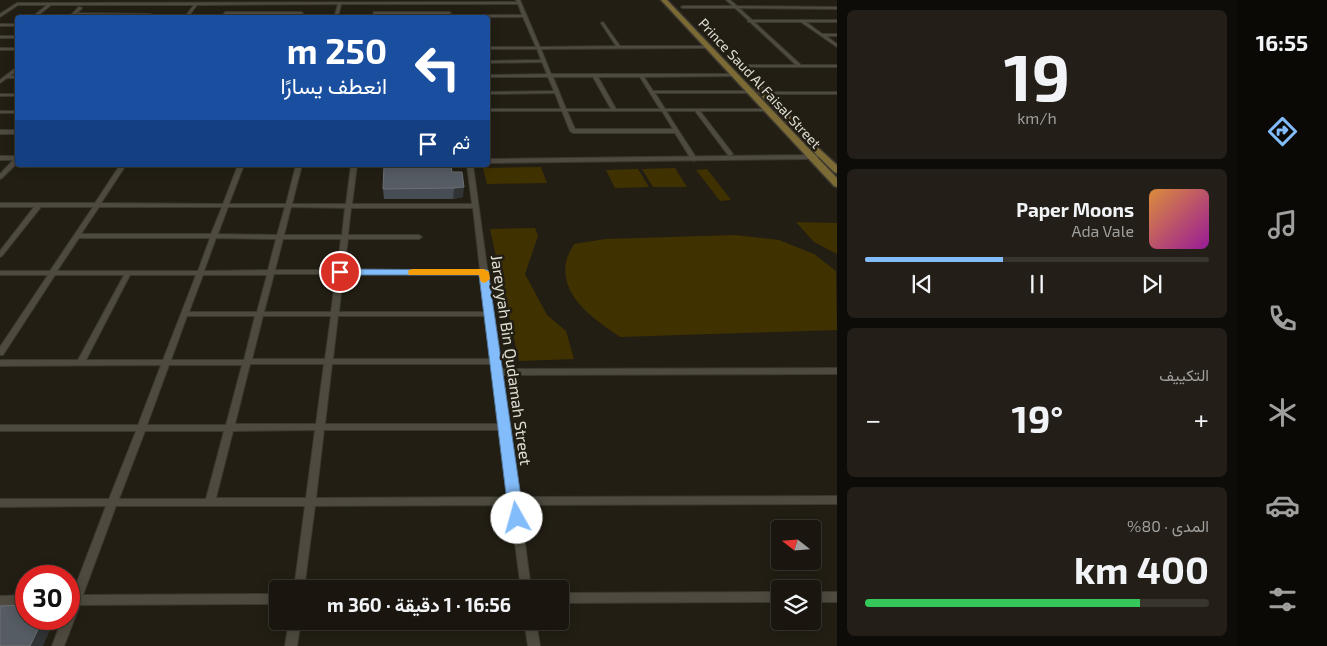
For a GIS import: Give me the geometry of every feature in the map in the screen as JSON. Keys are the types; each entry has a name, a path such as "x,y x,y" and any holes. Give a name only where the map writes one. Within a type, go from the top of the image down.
{"main road":[{"name":"Prince Saud Al Faisal Street","path":"667,1 837,184"},
{"name":"Prince Saud Al Faisal Street","path":"680,3 695,20"},
{"name":"Prince Saud Al Faisal Street","path":"733,59 745,73"},
{"name":"Prince Saud Al Faisal Street","path":"751,79 802,134"},
{"name":"Prince Saud Al Faisal Street","path":"808,141 837,170"}],"street":[{"path":"72,15 85,4 95,0"},
{"path":"728,0 800,66"},
{"path":"78,14 90,2 196,4 233,2 448,3 519,1 573,131 676,131"},
{"path":"226,13 233,2"},
{"path":"226,13 300,15 305,2"},
{"path":"374,15 376,2"},
{"path":"337,15 340,3"},
{"path":"448,3 450,15"},
{"path":"680,3 734,7 837,8"},
{"path":"769,3 774,7"},
{"path":"1,14 17,4 85,4"},
{"path":"36,15 50,4"},
{"path":"149,15 159,4"},
{"path":"187,15 196,4"},
{"path":"78,14 113,15"},
{"path":"490,16 525,16"},
{"path":"749,21 837,21"},
{"path":"802,21 837,46"},
{"path":"603,23 619,48"},
{"path":"0,25 15,25"},
{"path":"821,35 837,35"},
{"path":"0,36 15,37"},
{"path":"490,48 710,47"},
{"path":"0,49 15,49"},
{"path":"490,62 544,62"},
{"path":"0,82 2,76 15,63"},
{"path":"739,66 837,66"},
{"path":"2,76 15,68"},
{"path":"640,75 692,157"},
{"path":"490,76 736,75"},
{"path":"2,76 15,77"},
{"path":"595,76 614,110"},
{"path":"490,93 557,92"},
{"path":"651,92 751,92"},
{"path":"763,93 837,92"},
{"path":"828,93 837,100"},
{"path":"0,95 15,95"},
{"path":"490,110 767,110"},
{"path":"696,110 730,154"},
{"path":"0,112 15,112"},
{"path":"0,132 15,132"},
{"path":"0,154 15,154"},
{"path":"692,157 730,154 811,155"},
{"path":"490,161 821,154"},
{"path":"490,156 612,158"},
{"path":"0,158 15,158"},
{"path":"0,177 15,161"},
{"path":"0,354 122,167"},
{"path":"80,581 113,502 240,167"},
{"path":"210,502 298,167"},
{"path":"300,580 354,167"},
{"name":"Jareyyah Bin Qudamah Street","path":"470,167 525,580"},
{"path":"0,205 475,206"},
{"path":"0,255 39,205"},
{"path":"77,236 419,236"},
{"path":"0,273 484,272"},
{"path":"80,363 128,273"},
{"path":"184,314 489,314"},
{"path":"0,363 496,361"},
{"path":"497,372 837,371"},
{"path":"0,428 504,427"},
{"path":"0,502 837,500"},
{"path":"821,597 837,597"},
{"path":"569,598 771,598"},
{"path":"80,600 269,599"},
{"path":"0,600 15,600"},
{"path":"58,646 64,630"},
{"path":"291,646 294,630"},
{"path":"531,630 534,646"}],"shaded area":[{"path":"541,167 547,183 487,184 483,168"},
{"path":"675,168 687,187 653,187 642,169"},
{"path":"638,169 649,187 615,188 606,170"},
{"path":"707,169 731,200 720,201 696,170"},
{"path":"796,222 837,223 837,254 814,242"},
{"path":"535,228 538,236 525,274 547,315 566,331 574,359 519,361 490,229"},
{"path":"735,235 779,240 814,254 836,271 837,330 620,337 590,315 581,306 568,286 566,262 574,244 605,239"}],"building":[{"path":"384,167 451,167 452,172 462,172 464,187 454,188 383,189"},
{"path":"15,605 15,630 38,630 30,646 0,646 0,606"}],"slow traffic":[{"path":"413,272 484,272 485,279"}],"route":[{"path":"340,272 484,272 517,518"}]}
